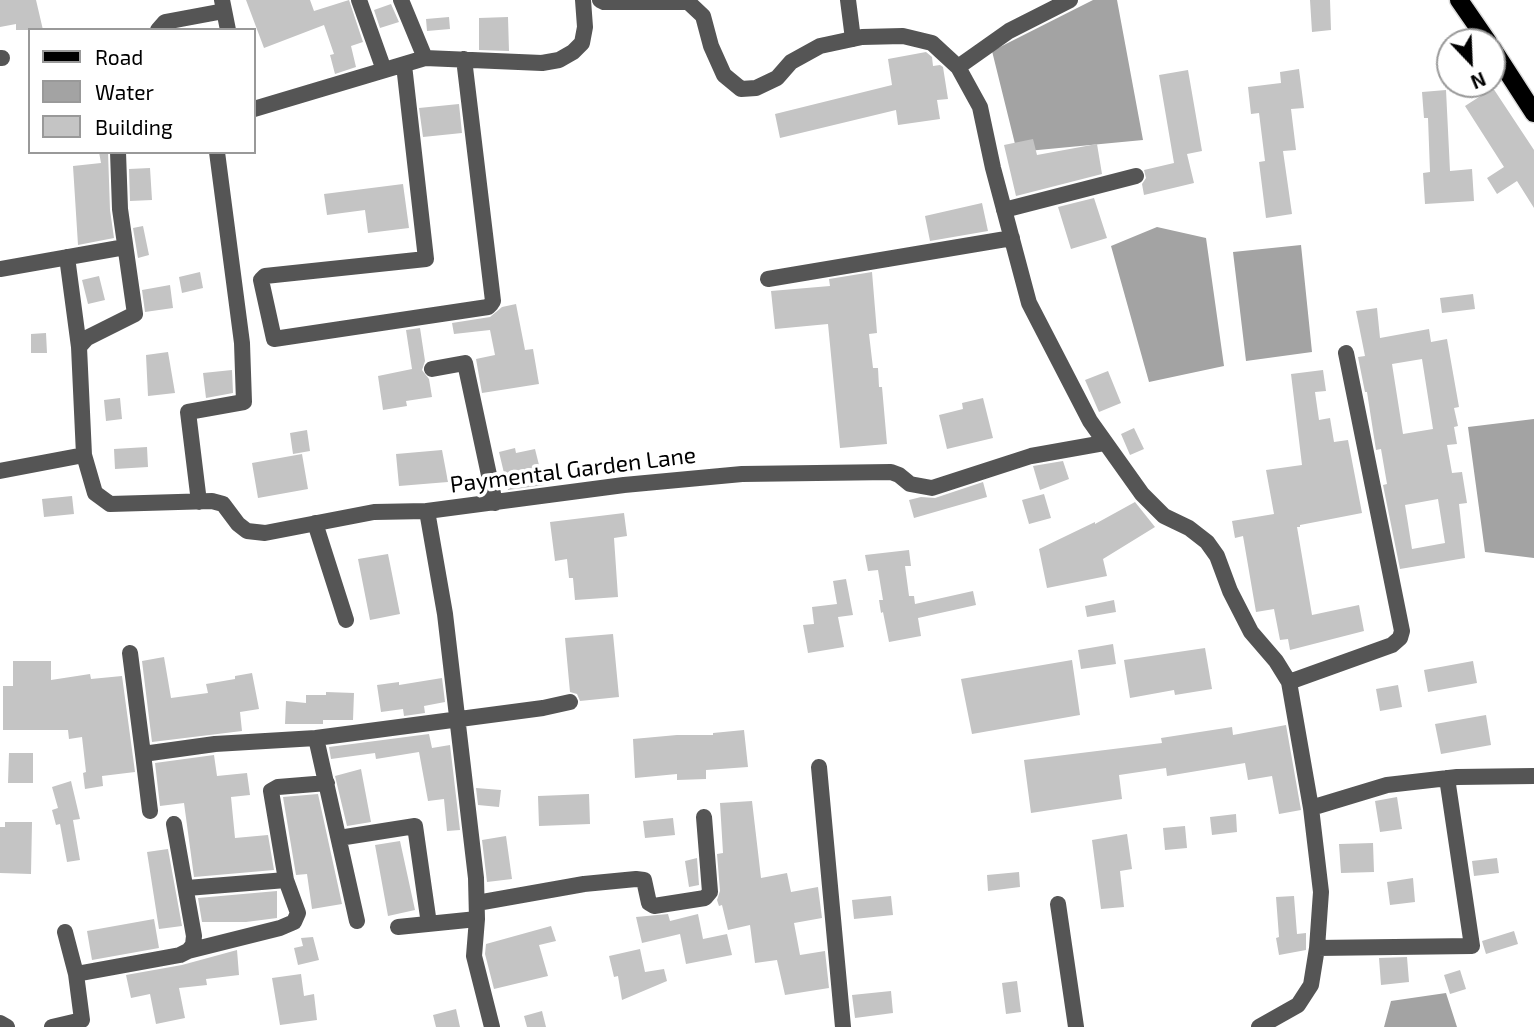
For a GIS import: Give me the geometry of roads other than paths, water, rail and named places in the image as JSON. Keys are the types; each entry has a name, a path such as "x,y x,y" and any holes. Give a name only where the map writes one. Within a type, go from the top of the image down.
{"main road":[{"path":"1459,0 1478,28"},
{"path":"1506,70 1534,113"}],"street":[{"path":"359,0 384,71"},
{"path":"401,0 425,58"},
{"path":"256,108 425,58 542,63 559,60 582,43 585,27 583,0"},
{"path":"600,0 688,2 703,16 711,46 724,75 741,89 756,88 777,78 791,62 820,46 853,39 903,36 932,43 957,67 980,107 1029,303 1104,443 1142,494 1164,516 1189,528 1207,542 1217,556 1230,592 1251,632 1276,661 1289,682 1311,808 1321,892 1317,948 1311,985 1298,1004 1259,1027"},
{"path":"848,0 853,39"},
{"path":"957,67 1009,31 1070,0"},
{"path":"160,28 165,22 223,6 228,28"},
{"path":"404,65 426,259 265,276 261,280 274,339 488,307 491,304 493,301 464,59"},
{"path":"79,347 87,338 135,314 120,209 118,154"},
{"path":"199,502 188,412 244,402 242,343 217,154"},
{"path":"1004,210 1136,176"},
{"path":"768,279 1012,239"},
{"path":"0,269 125,247"},
{"name":"Paymental Garden Lane","path":"67,257 79,347 84,455 95,493 110,504 212,501 223,504 247,531 265,533 374,512 427,511 611,487 742,474 891,472 911,484 932,488 1031,456 1104,443"},
{"path":"1289,682 1392,645 1400,638 1402,631 1346,353"},
{"path":"432,369 465,363 495,503"},
{"path":"0,471 84,455"},
{"path":"427,511 445,614 477,911 474,956 492,1027"},
{"path":"315,523 346,620"},
{"path":"130,653 150,811"},
{"path":"143,754 215,744 316,738 543,708 570,702"},
{"path":"316,738 357,921"},
{"path":"819,767 843,1027"},
{"path":"1311,808 1387,785 1447,778 1534,776"},
{"path":"1317,948 1472,946 1447,778"},
{"path":"76,974 180,955 294,922 298,913 286,880 271,791 327,783"},
{"path":"398,927 429,924 584,884 636,879 644,880 649,903 654,906 705,898 710,892 704,817"},
{"path":"174,824 194,936 193,945 188,951"},
{"path":"340,838 415,826 429,924"},
{"path":"187,888 286,880"},
{"path":"1058,904 1076,1027"},
{"path":"52,1027 82,1020 76,974 65,932"},
{"path":"0,1023 7,1027"}],"water":[{"path":"1093,0 1117,0 1143,140 1017,152 992,51"},
{"path":"1157,227 1206,238 1224,366 1149,382 1111,246"},
{"path":"1301,245 1312,352 1246,361 1233,252"},
{"path":"1534,419 1534,558 1485,552 1468,427"},
{"path":"1446,993 1457,1027 1384,1027 1391,1001"}]}
